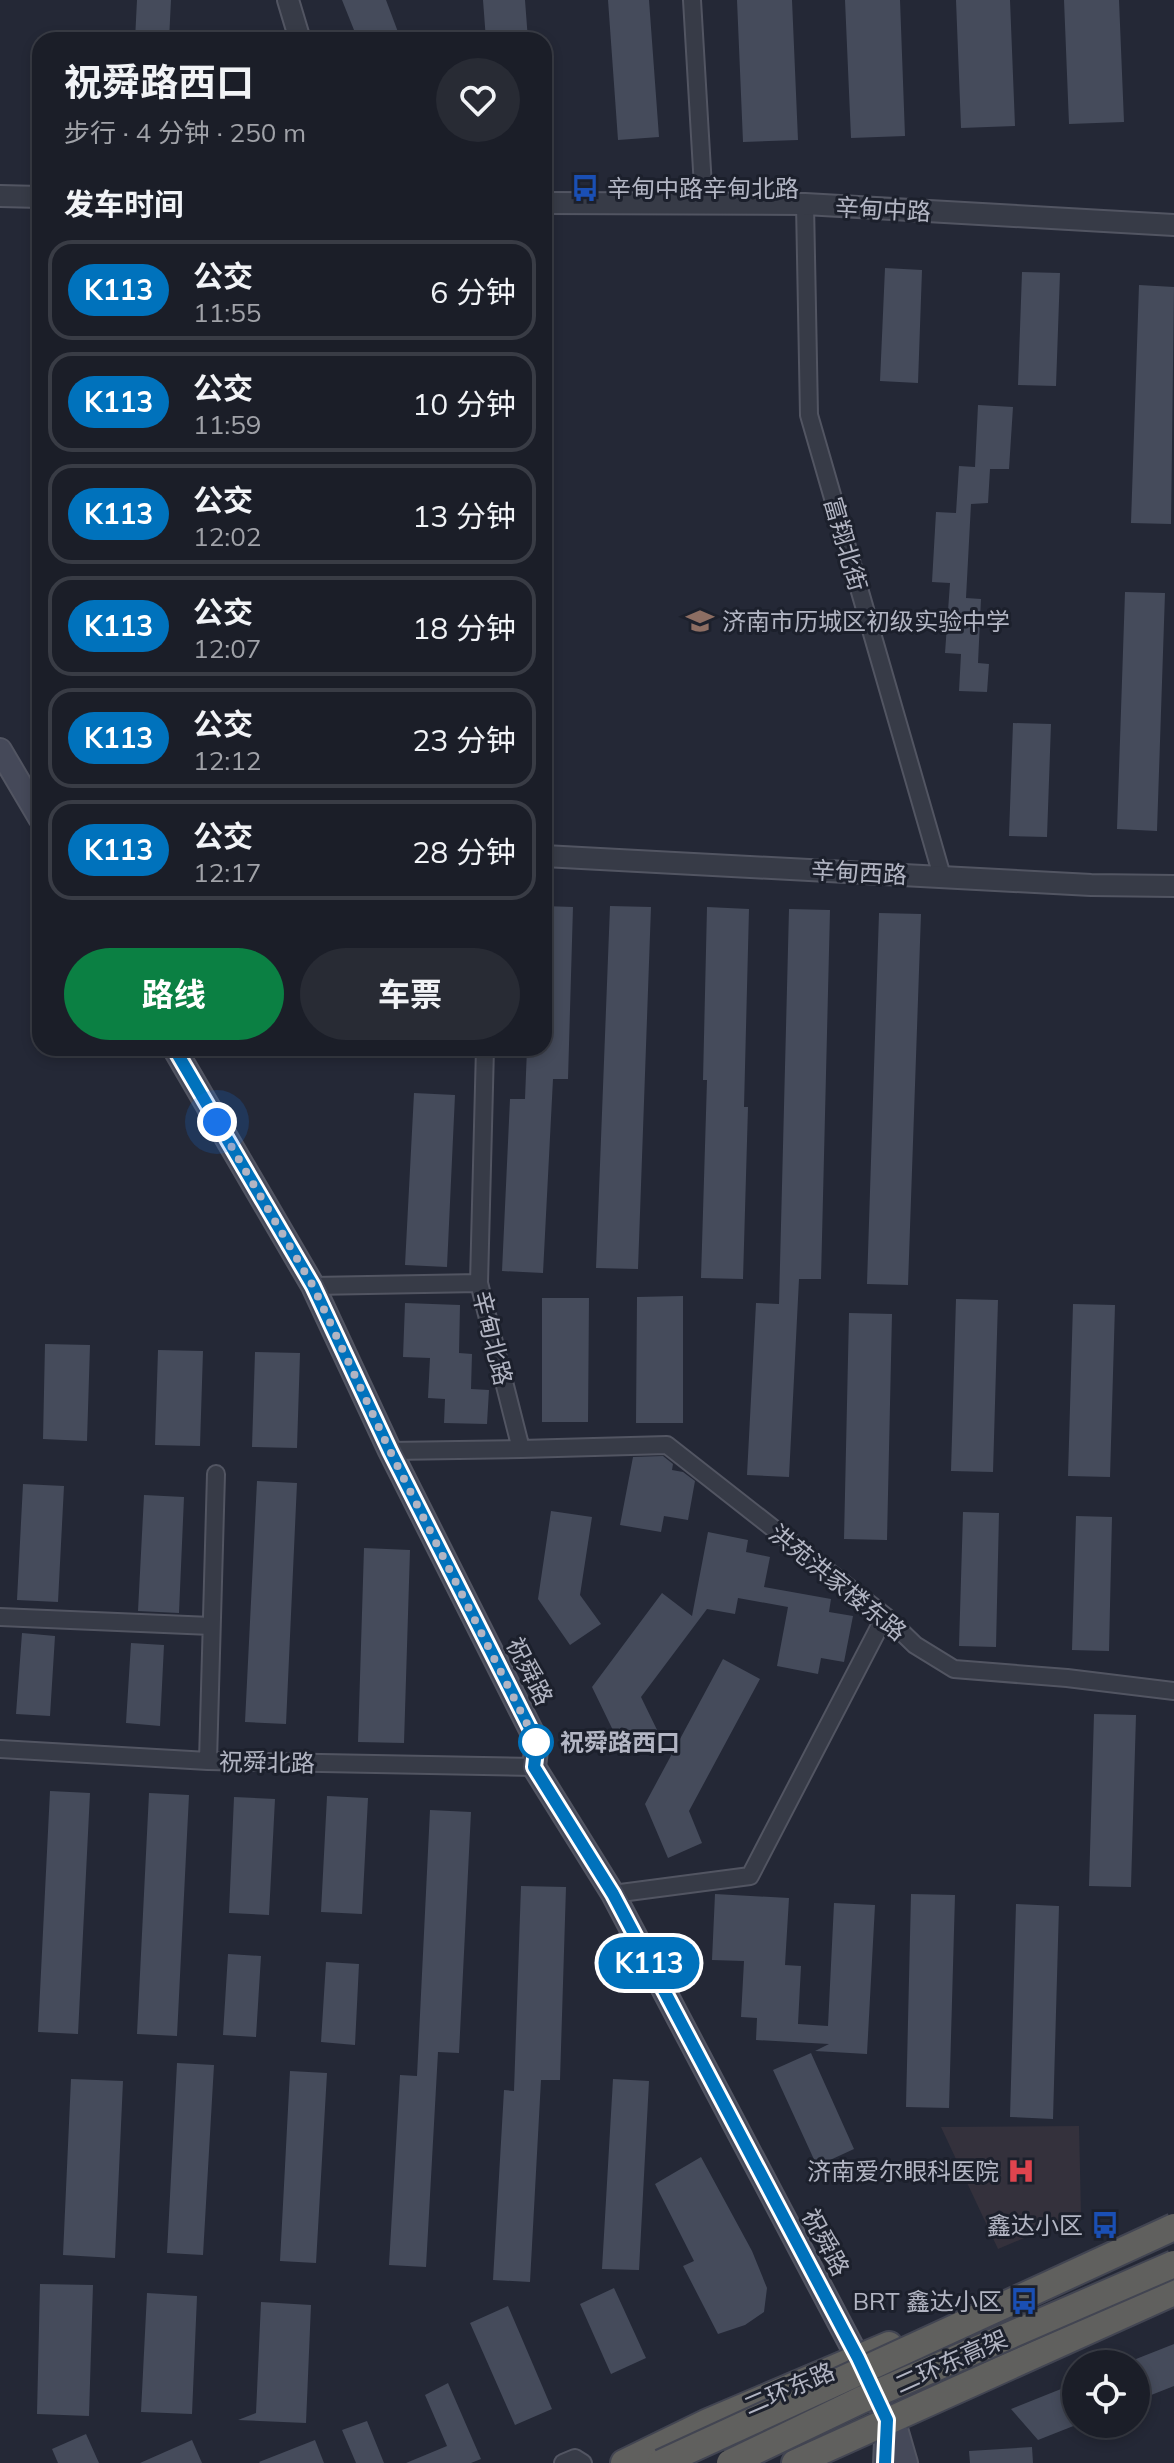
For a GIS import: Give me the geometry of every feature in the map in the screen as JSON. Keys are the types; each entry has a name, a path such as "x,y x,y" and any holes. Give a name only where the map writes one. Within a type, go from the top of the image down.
{"highway":[{"name":"二环东路","path":"624,2463 708,2422 1174,2219"},
{"name":"二环东高架","path":"661,2463 1174,2227"},
{"name":"二环东高架","path":"730,2463 861,2400 1174,2264"},
{"path":"795,2463 1174,2292"}],"main road":[{"path":"0,750 32,804"},
{"name":"祝舜路","path":"179,1056 313,1286 390,1451 537,1742 534,1767 613,1894 858,2358 887,2420 897,2432 906,2463"},
{"path":"885,2463 887,2420"}],"street":[{"path":"288,0 298,32"},
{"path":"692,0 704,204"},
{"path":"0,196 32,197"},
{"name":"辛甸中路","path":"552,203 805,204 1174,225"},
{"name":"富翔北街","path":"805,204 809,415 942,876"},
{"name":"辛甸西路","path":"552,856 1091,885 1174,886"},
{"name":"辛甸北路","path":"485,1056 479,1283 521,1449"},
{"path":"313,1286 479,1283"},
{"name":"洪苑洪家楼东路","path":"521,1449 667,1445 885,1616 915,1645 954,1669 1174,1691"},
{"path":"390,1451 521,1449"},
{"path":"208,1761 216,1474"},
{"path":"613,1894 750,1876 885,1616"},
{"path":"0,1617 211,1626"},
{"name":"祝舜北路","path":"0,1749 208,1761 534,1767"},
{"path":"563,2463 575,2458 583,2463"}],"shaded area":[{"name":"济南爱尔眼科医院","path":"1079,2126 1081,2214 998,2249 941,2127"}],"building":[{"path":"137,0 171,0 169,32 135,32"},
{"path":"342,0 386,0 398,32 355,32"},
{"path":"483,0 525,0 527,32 485,32"},
{"path":"608,0 649,0 659,137 618,140"},
{"path":"737,0 792,0 798,140 743,142"},
{"path":"845,0 900,0 905,136 851,138"},
{"path":"956,0 1010,0 1015,126 961,128"},
{"path":"1064,0 1119,0 1124,122 1069,124"},
{"path":"885,268 922,270 918,383 880,381"},
{"path":"1022,272 1060,273 1056,386 1018,385"},
{"path":"1139,285 1174,287 1171,524 1131,523"},
{"path":"978,405 1013,407 1009,469 990,469 988,503 971,504 966,598 981,599 978,663 989,664 987,692 959,691 961,654 945,653 950,583 932,582 936,512 956,513 959,466 975,467"},
{"path":"1125,592 1165,593 1157,831 1117,829"},
{"path":"1013,723 1051,724 1047,837 1009,836"},
{"path":"552,906 573,907 568,1079 553,1079 543,1273 502,1271 510,1099 525,1099 527,1056 552,1056"},
{"path":"610,906 651,907 638,1269 596,1268"},
{"path":"707,907 749,909 743,1279 701,1278 707,1080 703,1080"},
{"path":"789,909 830,910 821,1279 799,1279 789,1477 747,1475 756,1303 779,1304"},
{"path":"879,913 921,914 908,1285 867,1284"},
{"path":"414,1093 455,1095 447,1267 405,1265"},
{"path":"683,1296 683,1423 636,1423 637,1297"},
{"path":"542,1298 589,1298 588,1422 542,1422"},
{"path":"956,1299 998,1300 993,1472 951,1471"},
{"path":"405,1303 460,1305 459,1353 472,1354 471,1389 489,1390 487,1424 444,1423 445,1399 428,1398 430,1358 403,1357"},
{"path":"1073,1304 1115,1305 1110,1477 1068,1476"},
{"path":"849,1313 892,1314 887,1540 844,1539"},
{"path":"45,1344 90,1345 87,1441 43,1439"},
{"path":"158,1350 203,1351 200,1446 155,1445"},
{"path":"255,1352 300,1353 297,1448 252,1447"},
{"path":"663,1456 673,1464 672,1470 683,1472 695,1481 688,1520 664,1516 661,1532 620,1525 633,1457"},
{"path":"257,1481 297,1483 286,1724 245,1722"},
{"path":"23,1484 64,1486 58,1602 17,1600"},
{"path":"144,1495 184,1497 179,1613 138,1611"},
{"path":"551,1511 592,1517 580,1595 601,1624 570,1645 538,1599"},
{"path":"963,1512 999,1513 996,1647 959,1646"},
{"path":"1076,1516 1112,1517 1109,1651 1072,1650"},
{"path":"708,1532 748,1540 746,1552 770,1557 764,1587 831,1599 829,1612 853,1616 844,1662 821,1658 818,1674 777,1666 788,1607 738,1598 735,1614 707,1609 641,1697 660,1736 624,1753 592,1687 662,1593 692,1616"},
{"path":"364,1548 410,1550 404,1743 358,1742"},
{"path":"22,1633 55,1636 50,1716 16,1714"},
{"path":"131,1643 164,1645 160,1726 126,1723"},
{"path":"723,1659 760,1679 689,1811 702,1843 668,1858 645,1804"},
{"path":"1094,1714 1136,1715 1131,1887 1089,1886"},
{"path":"50,1791 90,1793 78,2034 38,2032"},
{"path":"149,1793 189,1795 177,2036 137,2034"},
{"path":"327,1796 368,1798 362,1914 321,1912"},
{"path":"234,1797 275,1799 269,1915 229,1913"},
{"path":"430,1810 471,1812 459,2053 438,2052 426,2267 389,2265 400,2075 417,2076"},
{"path":"521,1886 566,1887 560,2080 541,2080 530,2282 493,2280 504,2090 514,2091"},
{"path":"715,1894 789,1898 785,1965 801,1966 798,2024 828,2026 834,1903 875,1905 867,2054 815,2051 829,2044 756,2040 757,2018 741,2017 744,1961 712,1960"},
{"path":"911,1894 955,1895 949,2108 906,2107"},
{"path":"1016,1904 1059,1906 1053,2119 1010,2117"},
{"path":"228,1954 261,1956 256,2037 223,2035"},
{"path":"326,1962 359,1964 355,2045 321,2042"},
{"path":"811,2053 854,2149 817,2166 773,2070"},
{"path":"177,2063 214,2065 203,2255 167,2253"},
{"path":"290,2071 327,2073 316,2263 280,2261"},
{"path":"71,2079 123,2081 115,2258 63,2255"},
{"path":"613,2079 649,2081 639,2270 602,2269"},
{"path":"701,2157 752,2251 767,2288 764,2312 745,2325 718,2334 683,2266 694,2261 655,2184"},
{"path":"40,2284 93,2285 89,2416 37,2414"},
{"path":"614,2288 646,2358 611,2374 580,2304"},
{"path":"147,2293 197,2296 192,2414 141,2412"},
{"path":"261,2302 311,2305 306,2423 238,2420 256,2413"},
{"path":"508,2306 552,2409 515,2425 470,2323"},
{"path":"1174,2344 1174,2386 1150,2395 1150,2353"},
{"path":"448,2383 481,2459 471,2463 406,2463 447,2446 425,2395"},
{"path":"1062,2389 1062,2431 1038,2440 1011,2409"},
{"path":"367,2421 384,2463 356,2463 342,2430"},
{"path":"86,2434 99,2463 58,2463 52,2449"},
{"path":"192,2440 202,2463 140,2463"},
{"path":"315,2440 324,2463 259,2462"},
{"path":"1032,2447 1033,2463 970,2463 969,2451"}],"bus line":[{"name":"K113","path":"179,1056 313,1286 390,1451 537,1742 534,1767 613,1894 858,2358 887,2420 885,2463"}],"place":[{"name":"辛甸中路辛甸北路","path":"585,188"},
{"name":"济南市历城区初级实验中学","path":"700,621"},
{"name":"祝舜路西口","path":"536,1742"},
{"name":"济南爱尔眼科医院","path":"1021,2171"},
{"name":"鑫达小区","path":"1105,2225"},
{"name":"BRT 鑫达小区","path":"1024,2301"}],"route":[{"path":"217,1122 313,1286 390,1451 536,1742"}]}
